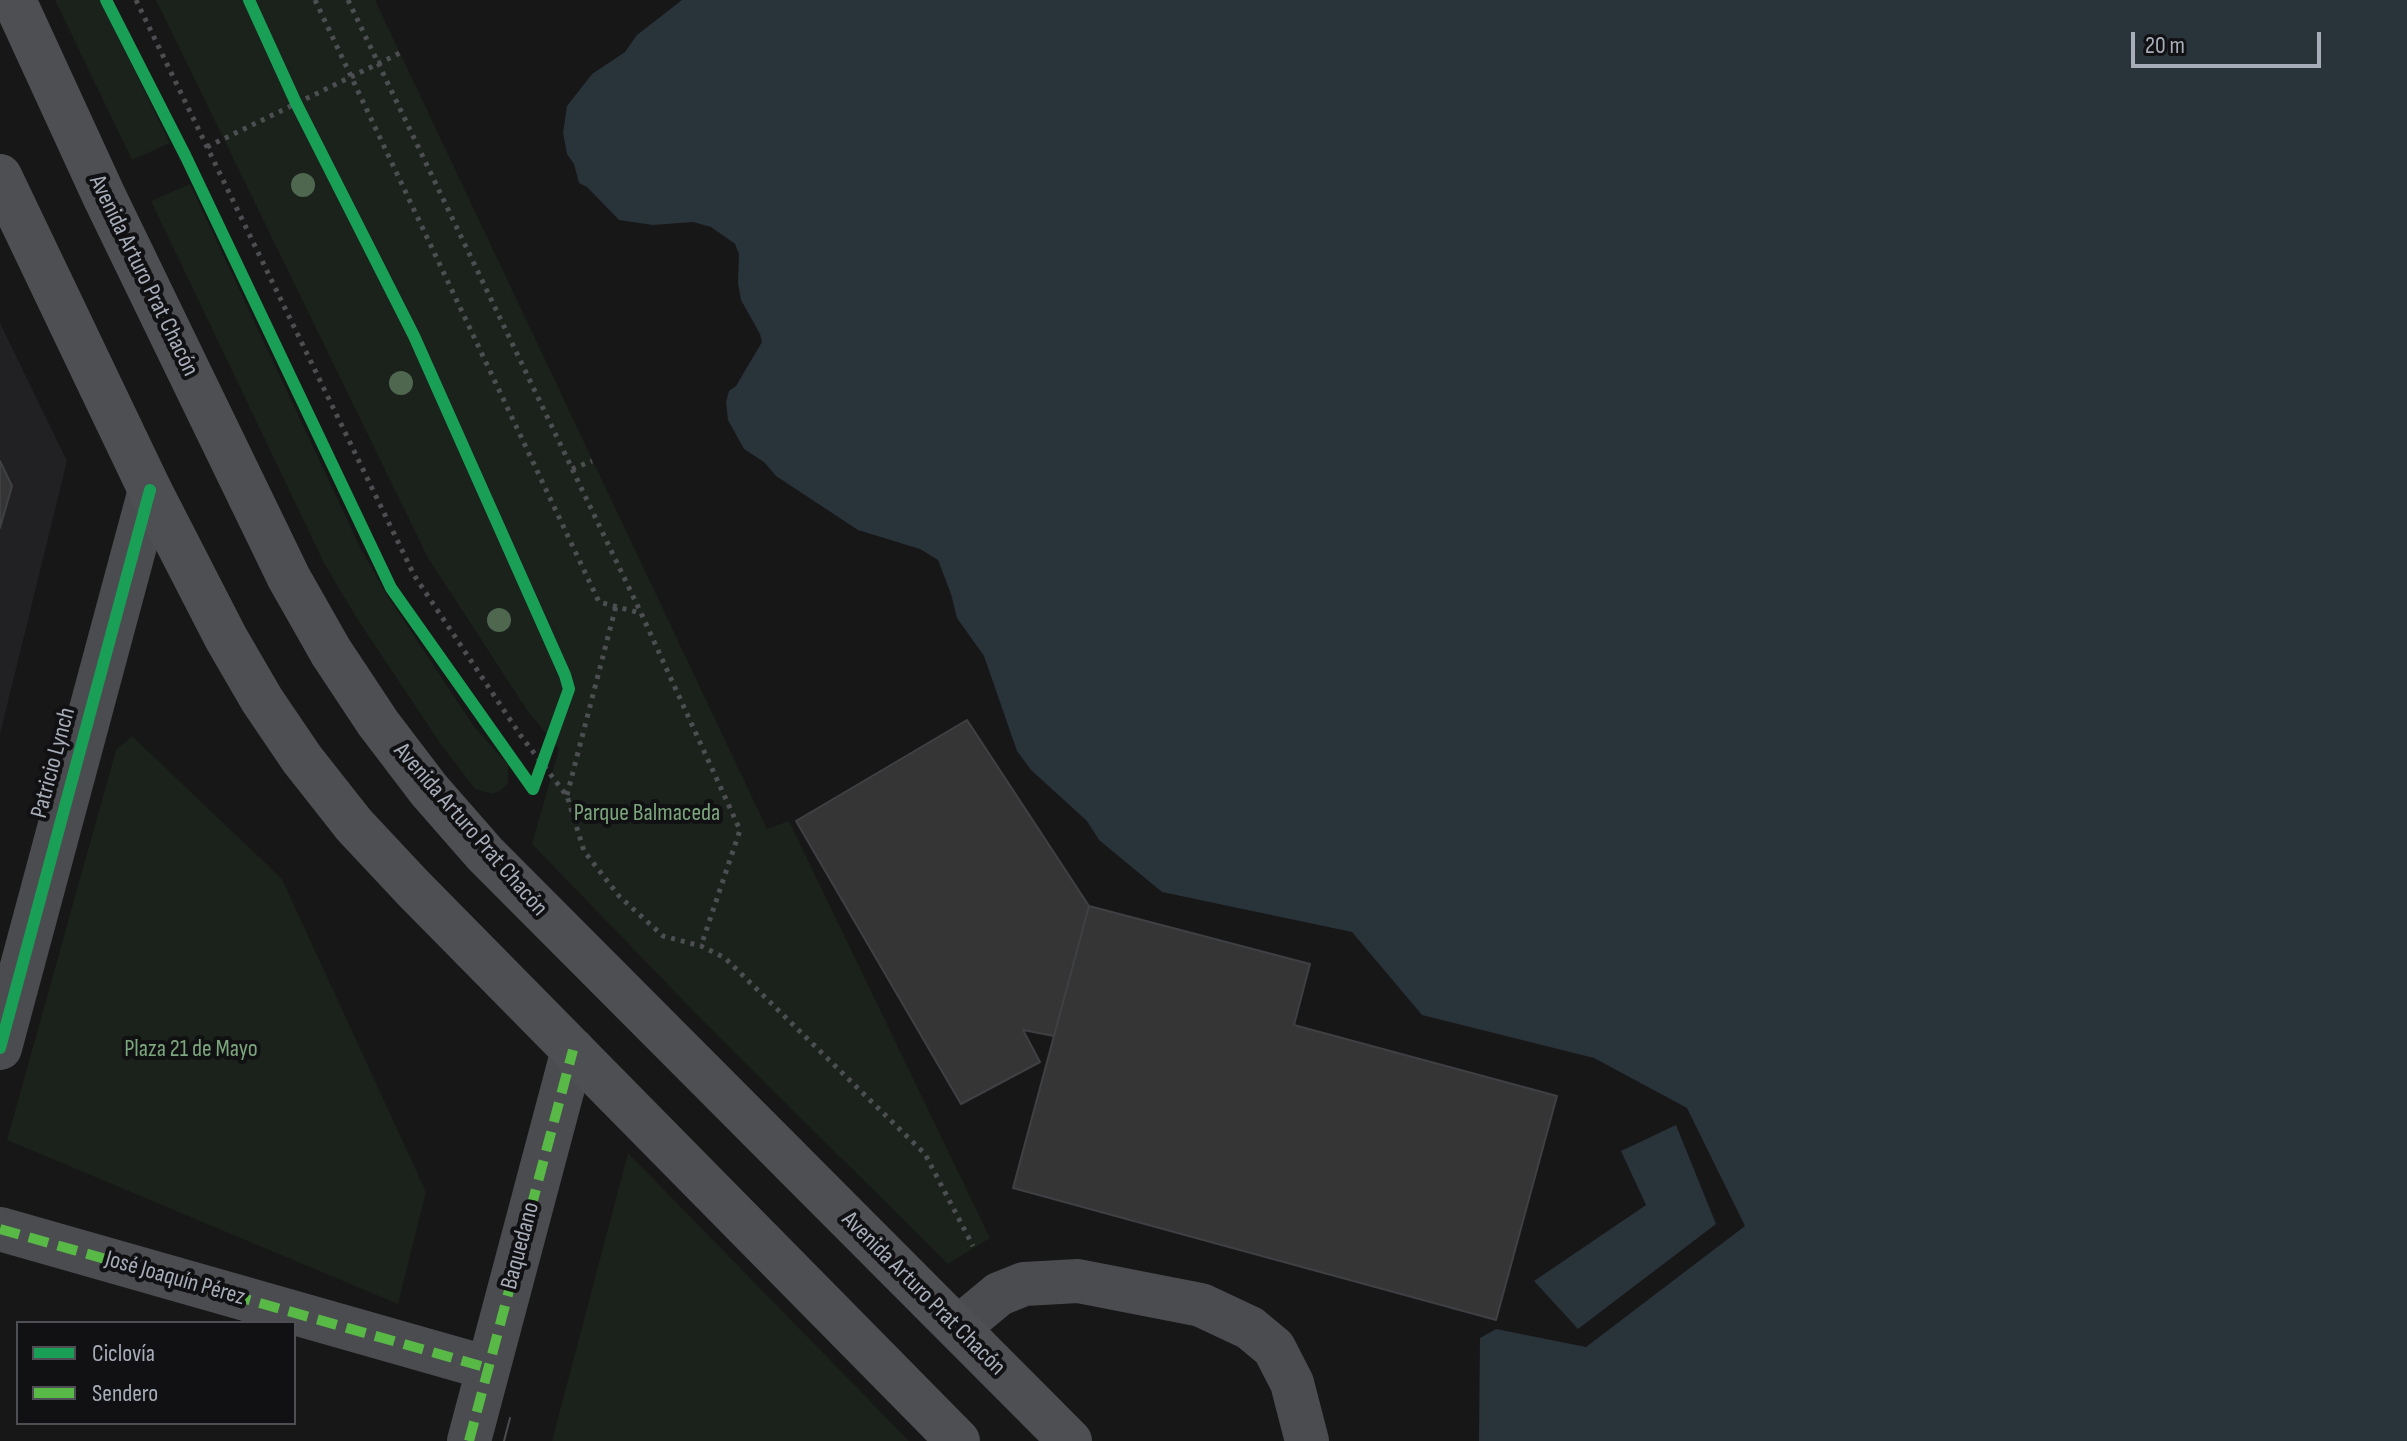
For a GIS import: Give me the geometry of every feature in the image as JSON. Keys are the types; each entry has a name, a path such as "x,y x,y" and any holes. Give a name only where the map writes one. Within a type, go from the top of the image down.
{"main road":[{"name":"Avenida Arturo Prat Chacón","path":"14,0 104,196 289,578 331,652 378,723 429,790 485,854 1070,1441"},
{"path":"0,176 150,490 226,638 262,700 302,759 354,825 413,888 958,1441"}],"street":[{"name":"Patricio Lynch","path":"0,1048 150,490"},
{"name":"Baquedano","path":"469,1441 573,1050"},
{"name":"José Joaquín Pérez","path":"0,1229 488,1368"},
{"path":"958,1328 999,1294 1024,1284 1078,1281 1201,1305 1250,1328 1274,1348 1292,1383 1307,1441"}],"path":[{"path":"136,0 414,575 521,736 544,762 567,796 584,851 619,896 663,936 701,946 725,958 925,1154 999,1294"},
{"path":"315,0 599,602 641,613"},
{"path":"348,0 641,613 740,830 701,946"},
{"path":"207,147 400,53"},
{"path":"290,90 303,116"},
{"path":"572,469 592,461"},
{"path":"567,796 616,606"},
{"path":"538,776 549,748"}],"shaded area":[{"path":"682,0 2407,0 2407,1441 1479,1441 1480,1338 1496,1329 1586,1347 1745,1226 1687,1108 1594,1058 1422,1015 1352,932 1162,892 1099,840 1087,821 1031,770 1017,751 984,656 957,618 938,560 920,549 858,530 776,476 764,462 744,449 728,420 726,402 729,391 736,386 762,342 741,300 739,254 735,244 711,227 693,222 653,225 619,220 587,187 579,183 574,164 567,154 563,133 567,106 592,74 625,52 637,35"},
{"path":"0,323 67,461 0,734"},
{"path":"1676,1125 1716,1224 1578,1329 1534,1281 1646,1205 1621,1151"}],"green space":[{"path":"55,0 100,0 170,143 132,160"},
{"name":"Parque Balmaceda","path":"156,0 375,0 767,829 789,821 990,1238 948,1264 709,1027 532,844 559,749 529,713 428,558"},
{"path":"190,184 361,549 387,595 473,725 508,765 508,783 501,790 492,794 475,789 440,743 324,563 151,201"},
{"name":"Plaza 21 de Mayo","path":"132,736 282,879 426,1192 398,1304 7,1140 116,750"},
{"path":"628,1153 909,1441 552,1441"}],"building":[{"path":"0,461 12,486 0,528"},
{"path":"967,720 1089,906 1054,1036 1023,1030 1040,1062 961,1104 796,821"},
{"path":"1089,906 1310,964 1294,1025 1557,1096 1496,1320 1013,1188"}],"tram line":[{"path":"504,1441 510,1418"}],"marked path":[{"path":"469,1441 573,1050"},
{"path":"0,1229 488,1368"}],"cycle path":[{"path":"106,0 186,157 391,588 533,789"},
{"path":"249,0 296,103 414,336 565,675 569,689 533,789"},
{"path":"0,1048 150,490"}]}
